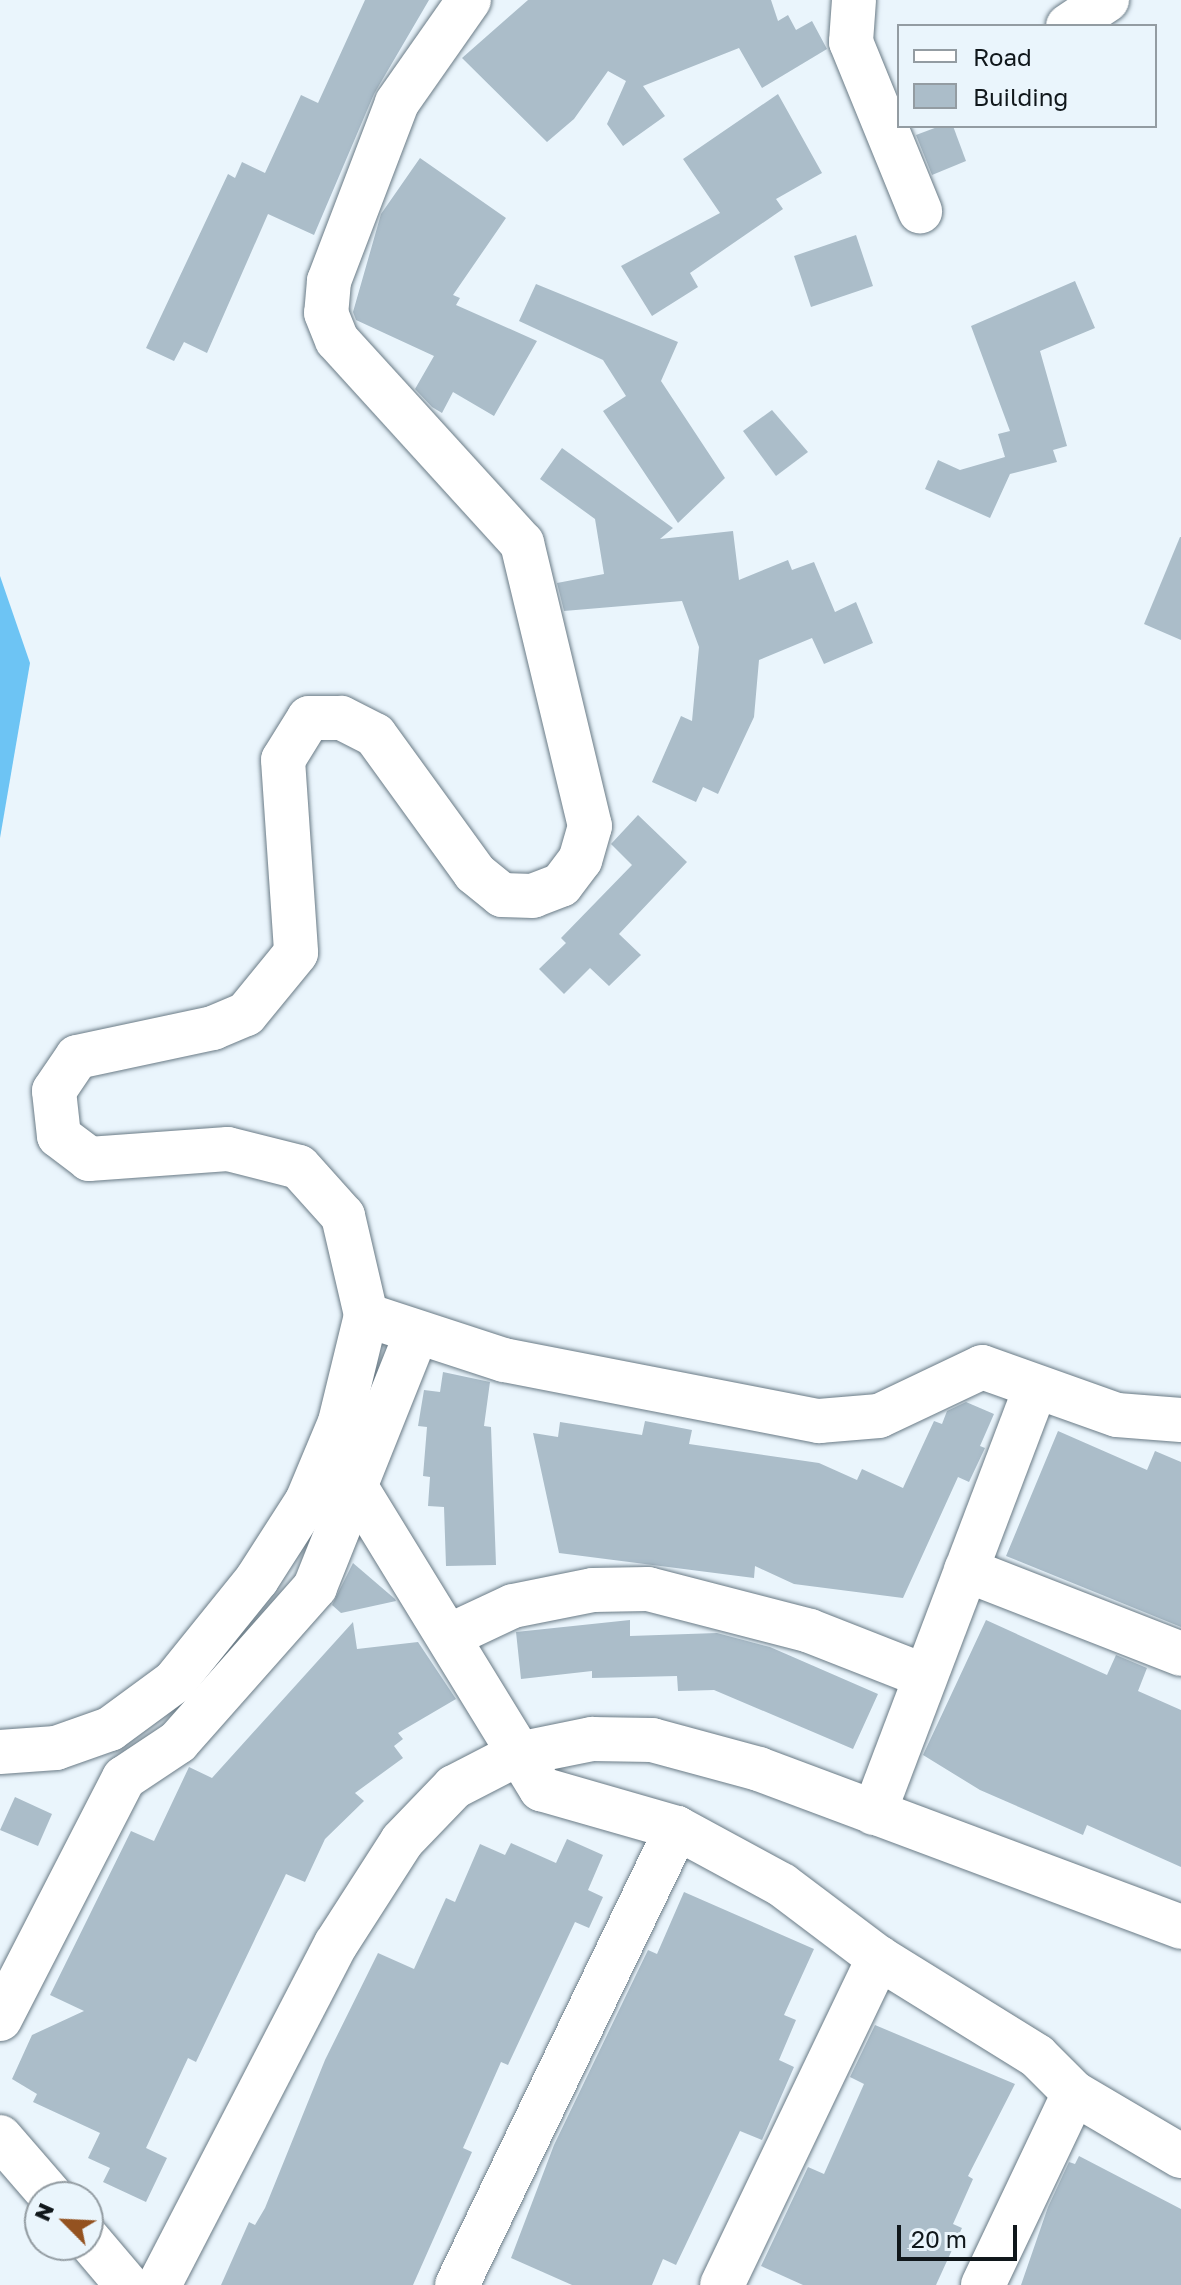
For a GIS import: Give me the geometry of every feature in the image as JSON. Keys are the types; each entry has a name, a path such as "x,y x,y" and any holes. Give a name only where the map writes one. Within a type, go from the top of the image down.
{"street":[{"path":"0,1752 56,1748 110,1729 174,1682 257,1579 307,1501 340,1422 366,1315 343,1216 299,1167 228,1149 89,1159 59,1136 54,1091 77,1057 213,1028 246,1014 296,953 283,760 309,718 341,718 375,735 475,873 502,895 533,896 561,885 580,860 590,826 522,543 337,340 326,313 329,281 397,103 469,0"},
{"path":"854,0 851,42 920,211"},
{"path":"1071,24 1107,0"},
{"path":"366,1315 416,1334 504,1360 819,1421 879,1416 982,1367 1035,1389 1117,1415 1181,1420"},
{"path":"0,2019 124,1778 178,1742 315,1587 416,1334"},
{"path":"874,1813 1035,1389"},
{"path":"354,1484 451,1635 541,1789 677,1828 782,1885 879,1958 1037,2056 1074,2093 1181,2156"},
{"path":"966,1570 1181,1654"},
{"path":"451,1635 513,1606 593,1590 648,1589 810,1631 925,1676"},
{"path":"159,2285 336,1944 402,1841 454,1787 518,1754 592,1739 652,1740 759,1769 1181,1927"},
{"path":"457,2285 677,1828"},
{"path":"722,2285 879,1958"},
{"path":"983,2285 1074,2093"},
{"path":"0,2137 38,2181"},
{"path":"104,2258 127,2285"}],"shaded area":[{"path":"0,576 30,663 0,838"}],"building":[{"path":"365,0 429,0 374,94 314,235 268,214 207,353 184,342 174,361 146,348 228,174 235,178 242,162 265,173 301,95 318,103"},
{"path":"528,0 771,0 778,21 788,15 796,30 812,21 827,49 762,88 739,48 643,86 665,116 623,146 607,124 626,81 608,71 574,119 547,142 462,58"},
{"path":"778,94 822,173 776,199 783,209 690,273 698,287 652,316 621,266 720,213 683,159"},
{"path":"935,128 954,128 966,161 932,175 916,135"},
{"path":"420,158 506,218 453,295 460,298 456,305 537,341 494,416 453,392 442,413 432,407 415,389 434,356 356,320 353,312 381,214"},
{"path":"856,235 873,286 811,307 794,256"},
{"path":"1075,281 1095,328 1040,351 1067,446 1053,450 1057,462 1010,474 990,518 925,489 938,460 960,470 1005,457 998,434 1010,431 971,326"},
{"path":"536,284 678,342 661,381 725,478 678,523 603,411 626,396 603,360 519,321"},
{"path":"772,410 808,452 776,476 743,431"},
{"path":"562,448 673,528 660,539 733,531 739,580 788,560 792,570 814,562 835,612 856,602 873,643 824,664 812,638 759,660 754,717 718,794 703,787 696,802 652,782 681,716 692,721 699,647 682,601 564,611 557,583 604,574 595,519 540,479"},
{"path":"1181,537 1181,640 1144,624"},
{"path":"638,815 687,862 619,934 641,955 609,986 590,968 564,994 539,969 566,943 561,938 632,865 611,844"},
{"path":"443,1372 490,1382 484,1426 491,1427 496,1565 446,1566 444,1507 428,1506 430,1477 423,1476 427,1427 418,1426 424,1390 440,1392"},
{"path":"966,1402 994,1414 980,1446 985,1448 969,1482 958,1477 903,1598 794,1584 755,1566 754,1578 559,1553 533,1433 558,1437 560,1422 642,1435 645,1421 692,1430 689,1444 819,1463 857,1480 862,1469 903,1488 934,1421 942,1424 947,1411"},
{"path":"1058,1431 1147,1470 1155,1451 1181,1462 1181,1627 1006,1556"},
{"path":"353,1563 396,1601 341,1613 332,1605"},
{"path":"630,1620 630,1636 717,1633 770,1647 878,1694 853,1749 714,1690 678,1691 677,1676 592,1678 592,1671 521,1679 516,1632"},
{"path":"986,1620 1107,1675 1116,1655 1147,1668 1138,1691 1181,1710 1181,1867 1087,1825 1083,1835 980,1790 923,1755"},
{"path":"353,1622 357,1649 418,1642 456,1699 398,1733 403,1739 394,1746 403,1758 355,1793 364,1801 325,1839 305,1882 286,1874 196,2062 188,2058 146,2148 167,2158 146,2202 104,2182 110,2168 88,2158 100,2133 33,2102 37,2094 12,2079 32,2035 84,2011 50,1995 131,1831 154,1841 189,1767 212,1778"},
{"path":"15,1797 52,1814 38,1846 0,1830"},
{"path":"567,1839 603,1855 588,1890 603,1897 589,1928 575,1922 508,2065 501,2062 463,2148 472,2152 413,2285 221,2285 249,2222 255,2225 265,2208 325,2060 378,1953 414,1969 446,1898 455,1902 480,1844 505,1855 511,1843 556,1863"},
{"path":"684,1892 814,1949 784,2015 796,2020 779,2060 794,2067 762,2140 740,2131 676,2265 663,2259 652,2285 572,2285 511,2258 554,2145 648,1950 657,1954"},
{"path":"875,2025 1015,2084 968,2176 973,2179 953,2224 962,2228 936,2285 803,2285 761,2266 808,2167 824,2174 864,2084 850,2077"},
{"path":"1079,2156 1181,2209 1181,2285 1021,2285 1048,2207 1069,2162 1075,2164"}]}
